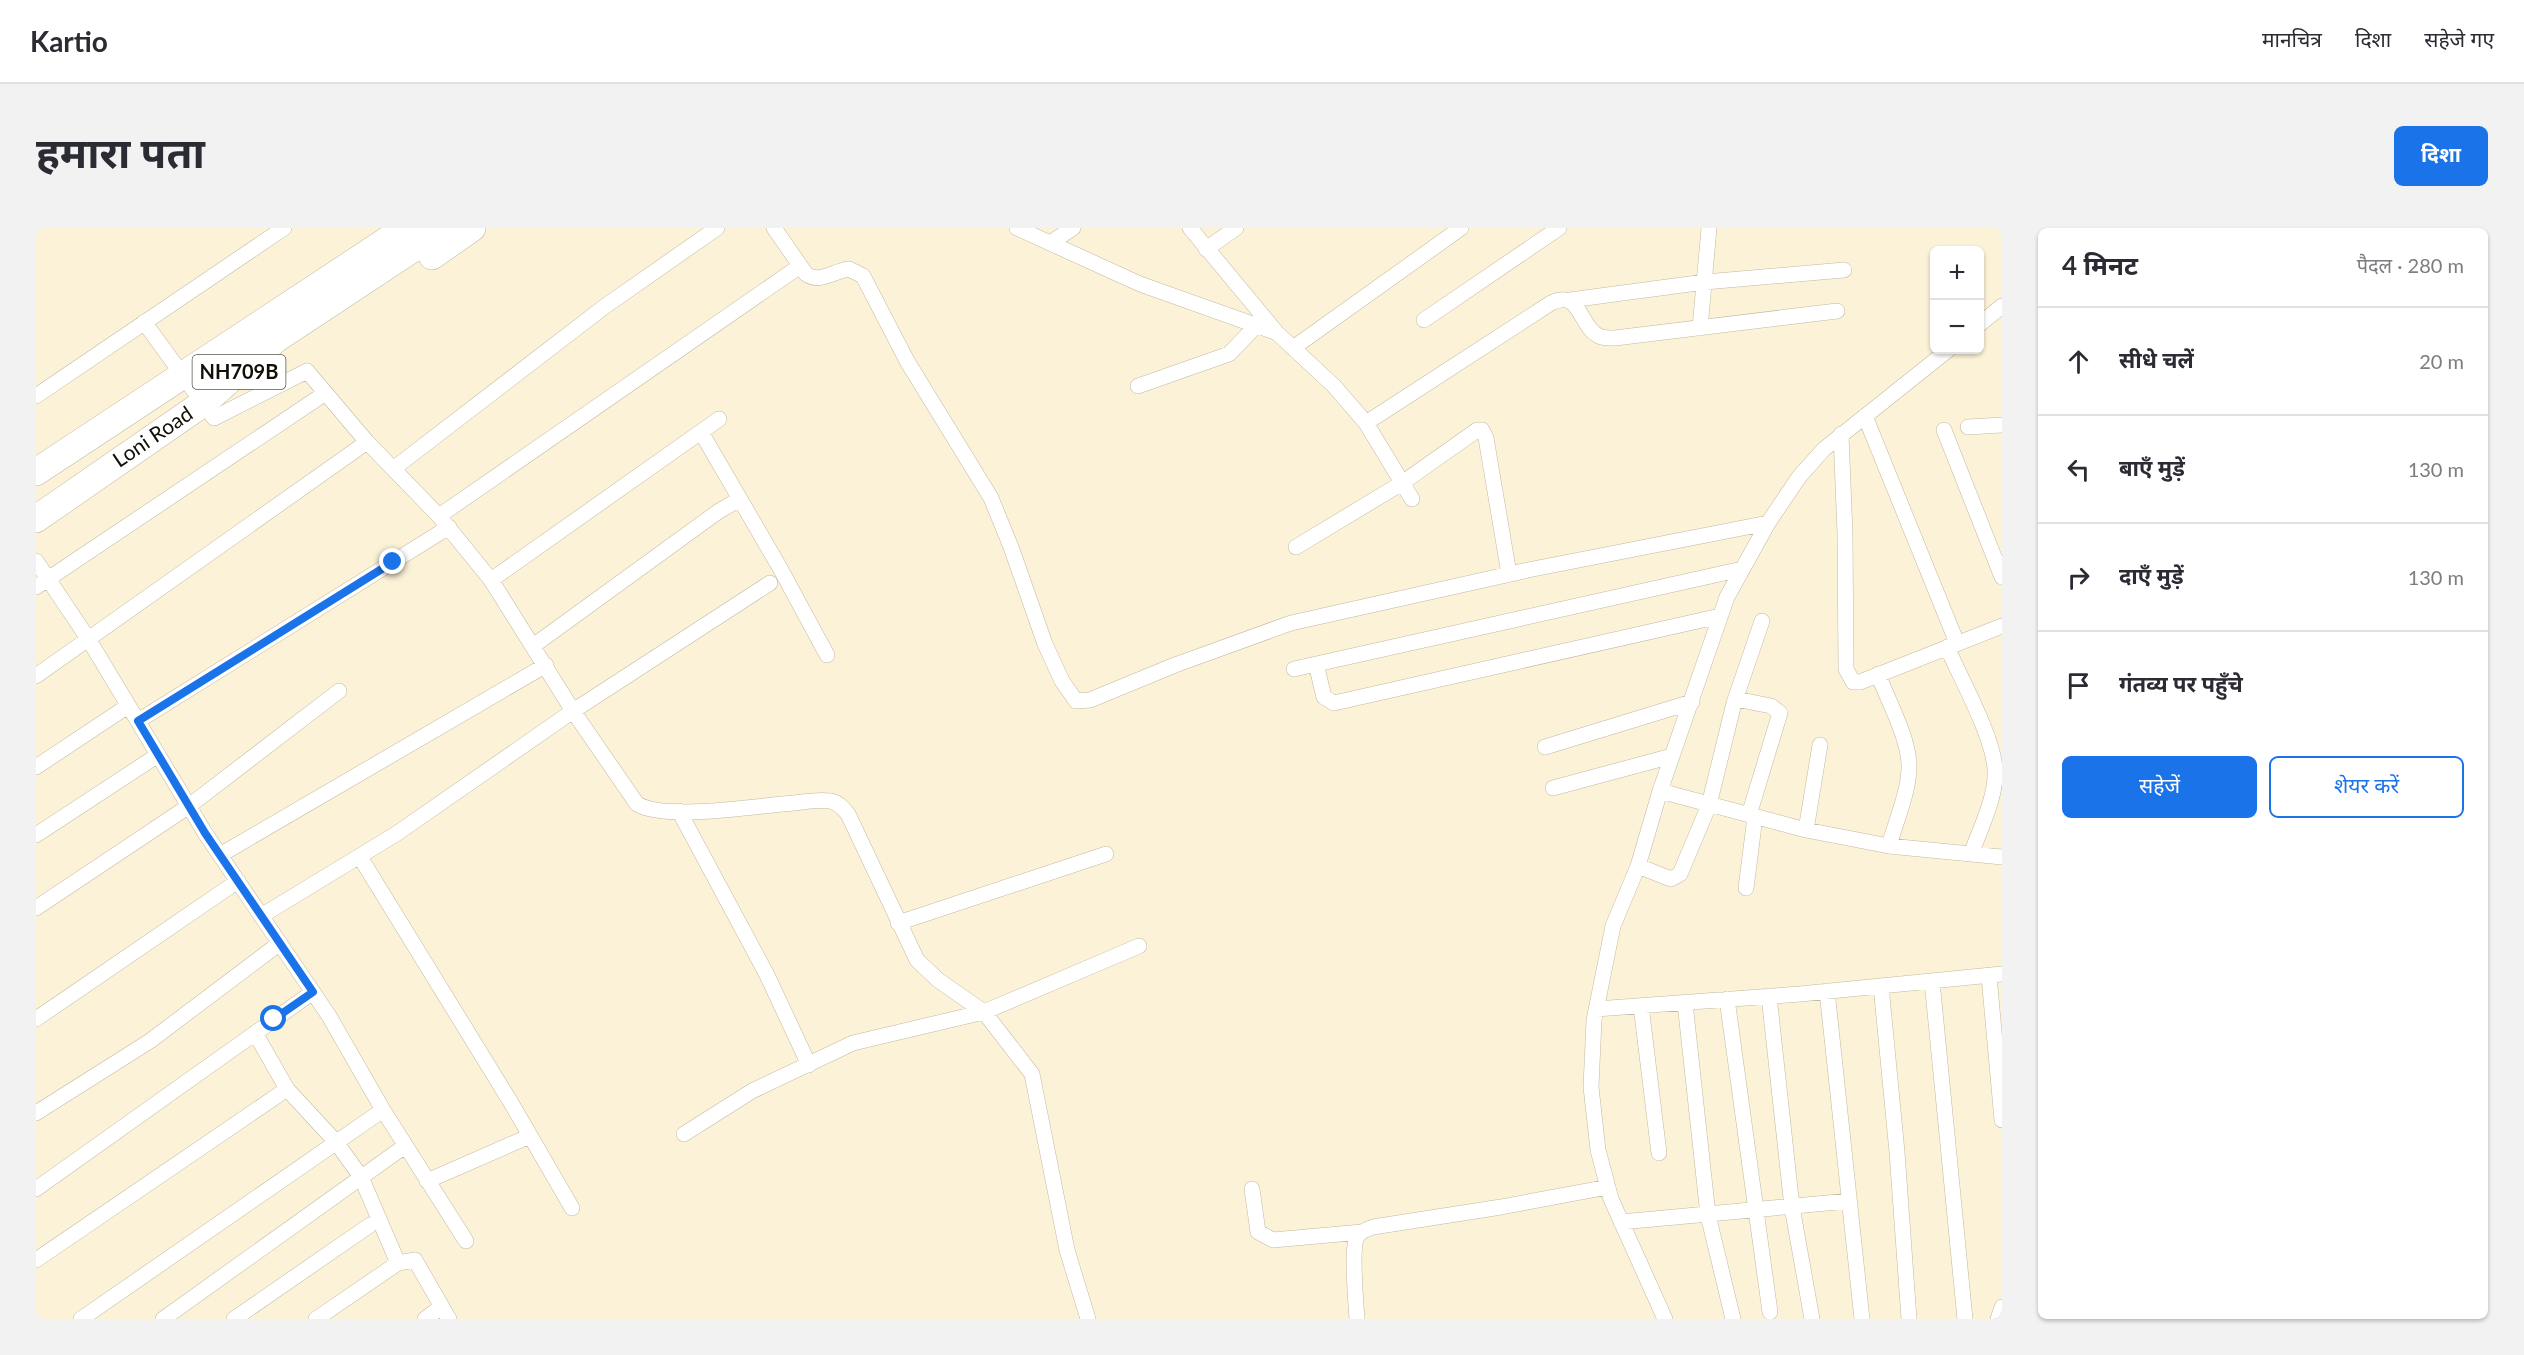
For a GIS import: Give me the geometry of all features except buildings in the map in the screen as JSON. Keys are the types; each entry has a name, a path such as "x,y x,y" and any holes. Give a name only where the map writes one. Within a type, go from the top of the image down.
{"highway":[{"name":"Loni Road","path":"36,472 406,228"},
{"name":"Loni Road","path":"36,519 202,404 276,339 444,228"},
{"name":"NH709B","path":"202,404 334,323 472,228"}],"street":[{"path":"36,396 284,228"},
{"path":"393,469 604,307 717,228"},
{"path":"774,228 806,274 818,279 849,269 863,276 907,361 991,498 1005,529 1045,644 1062,681 1076,701 1090,700 1175,665 1291,623 1509,574 1768,523"},
{"path":"1017,228 1140,284 1277,333"},
{"path":"1050,243 1073,228"},
{"path":"1191,228 1277,333 1334,386 1366,423 1412,499"},
{"path":"1206,249 1236,228"},
{"path":"1293,348 1461,228"},
{"path":"1424,320 1559,228"},
{"path":"1700,328 1709,228"},
{"path":"138,721 444,522 800,266"},
{"path":"1366,423 1551,303 1564,298 1570,300 1705,282 1844,270"},
{"path":"1570,300 1589,328 1600,336 1615,338 1837,311"},
{"path":"1984,321 2002,306"},
{"path":"144,322 214,418 307,371 324,394 444,522 491,580 573,711 637,804 646,810 679,811 821,801 831,801 840,805 848,814 898,923 925,970 984,1012 1027,1065 1035,1082 1065,1238 1088,1319"},
{"path":"1138,386 1229,354 1257,326"},
{"path":"1665,1319 1621,1222 1598,1150 1591,1087 1596,1009 1613,926 1638,866 1660,791 1720,616 1742,569 1768,523 1800,477 1840,434 1943,354"},
{"path":"42,583 324,394"},
{"path":"1865,416 1986,737 1995,771 1991,795 1971,854"},
{"path":"491,580 719,419"},
{"path":"1968,427 2002,425"},
{"path":"1296,547 1402,483 1473,431 1482,430 1509,574"},
{"path":"1944,430 2002,577"},
{"path":"701,432 827,656"},
{"path":"1840,434 1845,534 1846,669 1853,682 2002,626"},
{"path":"36,676 367,441"},
{"path":"533,646 719,511 740,499"},
{"path":"36,561 42,583 89,640 189,806 313,992 405,1146 466,1241"},
{"path":"1294,669 1742,569"},
{"path":"261,916 360,857 573,711 770,583"},
{"path":"1316,664 1324,697 1334,703 1720,616"},
{"path":"1638,866 1671,879 1680,874 1709,805 1736,699 1762,621"},
{"path":"220,855 546,665"},
{"path":"1878,674 1904,742 1909,763 1906,785 1889,846"},
{"path":"36,908 189,806 339,690"},
{"path":"1736,699 1771,706 1780,713 1752,816 1746,888"},
{"path":"1545,747 1692,702"},
{"path":"36,767 129,706"},
{"path":"1806,830 1820,745"},
{"path":"36,835 158,754"},
{"path":"1554,788 1672,756"},
{"path":"1660,791 1806,830 1889,846 2002,857"},
{"path":"679,811 767,975 809,1065"},
{"path":"898,923 1106,854"},
{"path":"360,857 572,1208"},
{"path":"36,1019 238,881"},
{"path":"36,1113 150,1041 280,943"},
{"path":"684,1134 752,1091 861,1041 984,1012 1139,946"},
{"path":"1596,1009 1996,975 2002,1120"},
{"path":"1932,981 1965,1319"},
{"path":"1881,986 1909,1319"},
{"path":"1827,991 1862,1319"},
{"path":"36,1189 313,992"},
{"path":"1769,996 1792,1207 1812,1319"},
{"path":"1727,999 1754,1211 1770,1312"},
{"path":"1685,1003 1708,1215 1733,1319"},
{"path":"1641,1006 1659,1154"},
{"path":"255,1033 286,1089 336,1142 362,1177 398,1263"},
{"path":"36,1260 286,1089"},
{"path":"81,1319 383,1110"},
{"path":"427,1181 530,1136"},
{"path":"163,1319 405,1146"},
{"path":"1252,1189 1258,1232 1273,1240 1362,1232 1373,1227 1608,1187"},
{"path":"1621,1222 1849,1201"},
{"path":"234,1319 369,1225"},
{"path":"1357,1319 1354,1249 1356,1238 1362,1232"},
{"path":"316,1319 398,1263 415,1260 445,1313 425,1319"},
{"path":"1998,1319 2002,1307"}],"route":[{"path":"274,1019 313,992 205,833 138,721 393,562"}]}
